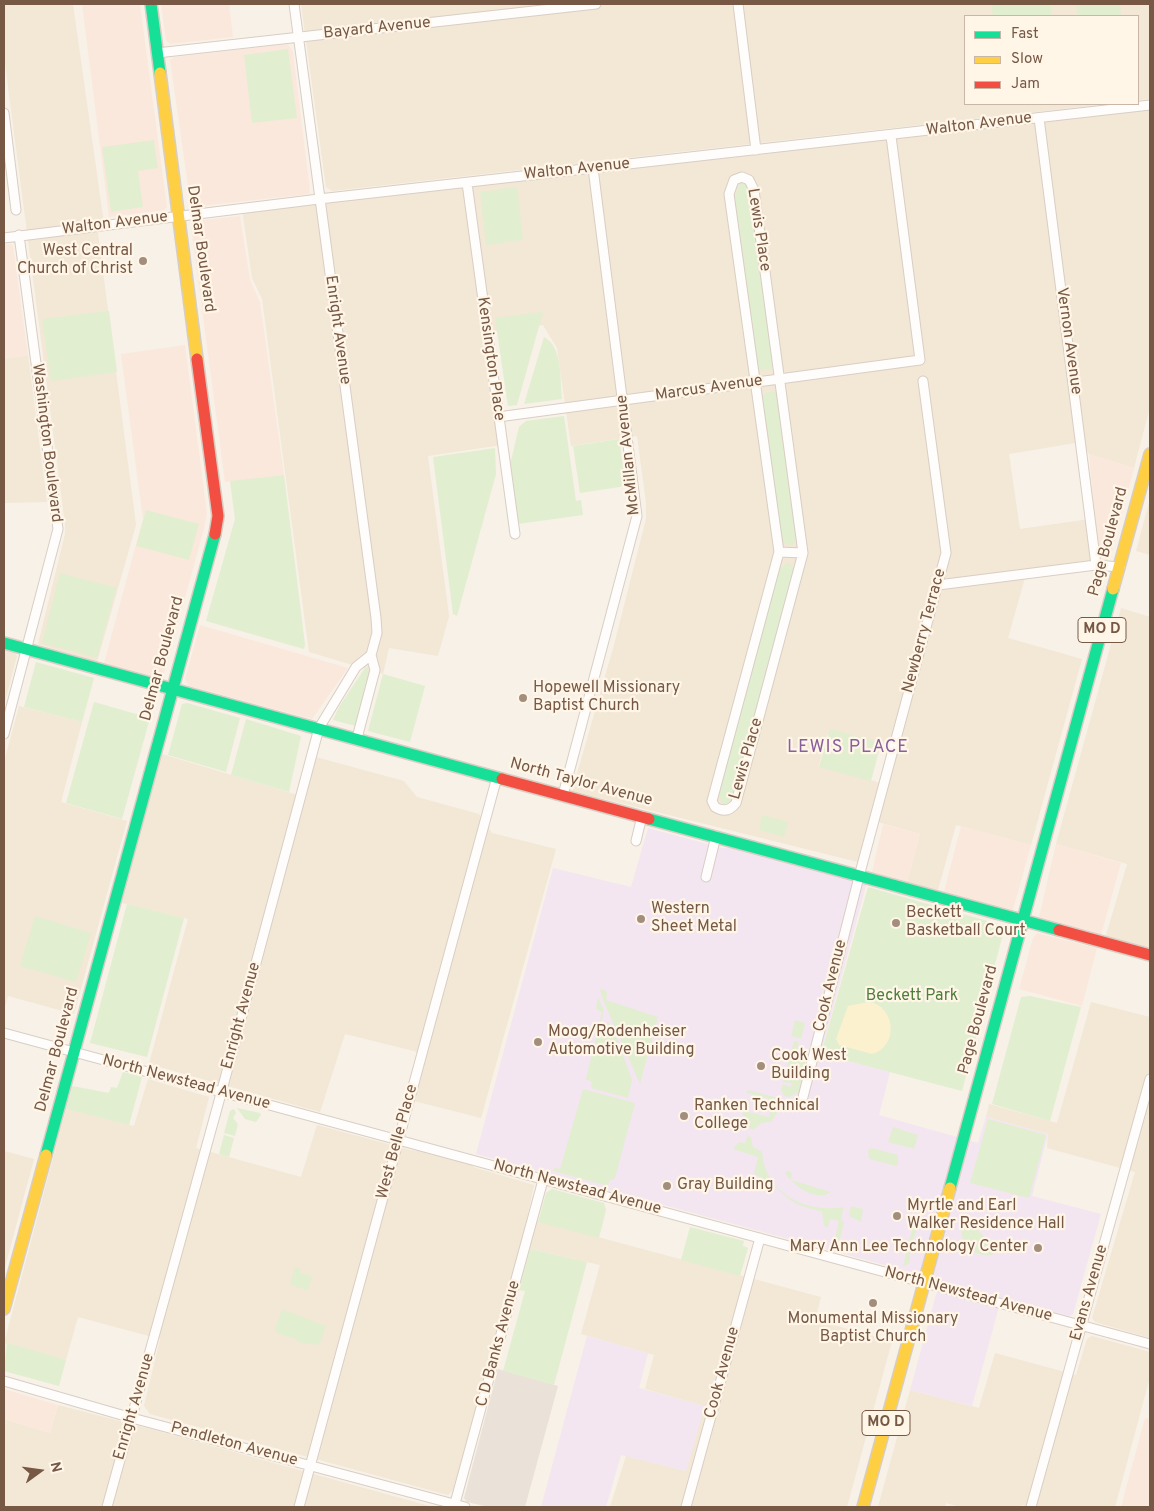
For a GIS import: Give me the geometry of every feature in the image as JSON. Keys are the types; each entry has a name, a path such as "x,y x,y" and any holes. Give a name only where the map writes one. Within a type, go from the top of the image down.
{"main road":[{"name":"Delmar Boulevard","path":"4,1309 215,534 218,516 151,4"},
{"name":"Page Boulevard","path":"863,1507 1148,470 1150,454"},
{"name":"North Taylor Avenue","path":"4,642 1150,955"}],"street":[{"name":"Enright Avenue","path":"107,1507 222,1093 319,728 356,667 370,655 377,633 294,4"},
{"name":"Bayard Avenue","path":"157,52 596,4"},
{"path":"738,4 756,150"},
{"name":"Walton Avenue","path":"4,238 319,199 1150,106"},
{"path":"4,113 16,210"},
{"name":"Vernon Avenue","path":"1039,118 1096,565"},
{"name":"Marcus Avenue","path":"498,418 920,360 891,136"},
{"name":"McMillan Avenue","path":"564,795 637,516 593,168"},
{"name":"Lewis Place","path":"742,177 749,180 754,190 780,379 804,553 736,803 729,810 721,810 715,808 712,801 779,552 757,383 729,194 734,180 742,177"},
{"name":"Kensington Place","path":"467,183 498,418 516,534"},
{"name":"Washington Boulevard","path":"4,734 58,529 19,235"},
{"name":"Newberry Terrace","path":"859,875 946,553 923,381"},
{"path":"779,552 804,553"},
{"path":"938,585 1096,565 1120,567"},
{"name":"Enright Avenue","path":"357,738 375,670 370,655"},
{"name":"West Belle Place","path":"299,1507 497,776"},
{"path":"636,841 642,816"},
{"path":"706,877 716,836"},
{"name":"Cook Avenue","path":"803,1097 859,875"},
{"name":"North Newstead Avenue","path":"4,1034 1150,1344"},
{"name":"Evans Avenue","path":"1031,1507 1150,1079"},
{"name":"C D Banks Avenue","path":"455,1506 543,1180"},
{"name":"Cook Avenue","path":"686,1507 760,1238"},
{"name":"Pendleton Avenue","path":"4,1381 132,1418 455,1506 465,1507"}],"shaded area":[{"path":"4,4 73,4 103,217 98,233 136,525 97,662 38,644 65,534 65,524 4,56"},
{"path":"82,4 140,4 167,207 164,210 109,217"},
{"path":"161,4 229,4 233,37 170,44 166,40"},
{"path":"301,4 1150,4 1150,99 1139,100 1139,15 964,15 964,105 1097,105 332,191 326,187"},
{"path":"288,44 293,52 309,194 191,207 170,60 174,57"},
{"path":"1150,105 1150,407 1134,468 1089,454 1081,442 1009,454 1020,529 1090,519 1096,565 1026,574 1008,638 1082,659 1031,845 956,825 938,890 907,882 920,834 874,821 862,863 572,791 614,645 646,519 646,503 637,436 571,446 557,348 543,325 487,333 502,445 428,456 449,616 438,656 389,648 383,674 309,652 262,299 252,278 242,209","holes":["827,735 893,750 884,784 819,765"]},
{"path":"240,216 250,280 260,302 284,475 225,482 191,226 196,221"},
{"path":"11,244 13,246 28,355 4,359 4,245"},
{"path":"185,345 207,513 164,673 155,677 104,663 143,519 121,354"},
{"path":"28,355 47,502 4,503 4,359"},
{"path":"1089,454 1134,468 1110,558 1107,560 1101,560 1098,556"},
{"path":"1150,499 1150,555 1136,551"},
{"path":"1121,608 1150,617 1150,955 1104,942 1127,864 1056,844"},
{"path":"200,625 348,668 312,719 189,686 185,679"},
{"path":"4,649 14,652 17,656 4,706"},
{"path":"19,706 82,722 61,802 127,821 74,1014 8,996 4,1011 4,762"},
{"path":"162,754 301,796 312,756 404,781 417,797 479,814 492,833 556,849 481,1118 410,1100 422,1053 345,1034 320,1112 149,1064 188,919 122,903"},
{"path":"883,824 920,834 907,882 872,872"},
{"path":"961,826 1031,845 1013,910 944,892"},
{"name":"Ranken Technical College","path":"648,828 722,848 753,847 868,878 821,1054 890,1072 879,1115 978,1143 986,1117 1048,1134 1032,1196 1101,1214 1073,1314 1070,1316 1001,1299 972,1406 910,1390 940,1280 476,1154 553,868 631,887"},
{"path":"1056,844 1121,863 1101,935 1039,917"},
{"path":"1037,933 1097,948 1082,1006 1019,989 1033,938"},
{"path":"1091,1002 1150,1017 1150,1338 1095,1322 1092,1318 1135,1172 1047,1148 1048,1134 986,1117 989,1104 1057,1123"},
{"path":"148,1079 209,1097 196,1148 301,1177 317,1125 410,1150 472,1159 473,1167 534,1185 527,1218 821,1297 815,1320 892,1341 847,1507 610,1507 626,1456 686,1471 704,1406 645,1389 654,1355 581,1334 600,1265 526,1248 498,1347 453,1490 448,1495 150,1414 144,1406 160,1339 78,1317 66,1360 4,1343 66,1109 134,1126"},
{"path":"4,1151 34,1159 4,1271"},
{"path":"587,1336 648,1353 639,1388 705,1406 686,1471 621,1455 606,1507 541,1507"},
{"path":"1092,1336 1150,1352 1150,1377 1115,1507 1031,1507 1022,1505 1021,1507 960,1507 946,1503 945,1507 878,1507 910,1390 979,1408 995,1353 1076,1375 1087,1339"},
{"path":"498,1369 558,1386 525,1507 489,1507 467,1502 464,1498"},
{"path":"4,1389 58,1405 50,1433 4,1419"},
{"path":"58,1405 433,1507 4,1507 4,1419 50,1433"},
{"path":"1145,1418 1150,1419 1150,1507 1121,1507"}],"green space":[{"path":"991,4 1050,4 1052,15 993,15"},
{"path":"1076,4 1120,4 1121,15 1078,15"},
{"path":"288,49 297,118 252,123 244,55"},
{"path":"154,140 158,168 138,171 143,207 111,212 102,147"},
{"path":"741,180 750,188 774,364 770,370 761,370 758,366 735,197"},
{"path":"517,187 523,240 486,245 480,192"},
{"path":"109,311 117,372 51,381 42,319"},
{"path":"543,312 517,405 508,406 495,318"},
{"path":"544,337 555,348 558,356 562,399 524,404"},
{"path":"775,391 778,394 797,538 792,545 782,541 762,399 765,393"},
{"path":"564,416 576,501 581,500 583,515 518,524 510,465 519,427 526,421"},
{"path":"619,439 626,486 580,493 573,446"},
{"path":"495,448 496,474 457,616 453,614 433,457"},
{"path":"284,475 304,649 206,621 235,519 230,481"},
{"path":"146,510 199,524 189,560 136,546"},
{"path":"785,563 790,563 795,571 733,799 723,806 718,793 779,568 784,567"},
{"path":"60,573 116,588 97,658 42,643"},
{"path":"36,662 94,678 82,722 24,707"},
{"path":"365,668 368,668 370,674 356,726 333,720 339,707"},
{"path":"383,674 425,686 410,742 368,731"},
{"path":"94,702 150,718 122,819 66,803"},
{"path":"187,703 240,718 226,772 168,755 182,704"},
{"path":"246,719 301,736 289,792 231,775"},
{"path":"830,729 881,743 871,781 819,767"},
{"path":"762,815 788,822 784,837 759,830"},
{"name":"Beckett Park","path":"868,887 1005,926 962,1091 821,1054"},
{"path":"127,904 184,918 147,1057 90,1043"},
{"path":"35,916 91,933 76,982 20,966"},
{"path":"602,989 607,992 606,1000 658,1017 640,1084 604,1002 600,990"},
{"path":"1030,996 1081,1007 1050,1121 992,1104 1021,997"},
{"path":"598,997 604,1011 601,1023 606,1024 608,1021 618,1041 632,1080 628,1098 591,1088 592,1082 586,1079 602,1012 596,1009"},
{"path":"795,1020 805,1023 801,1039 791,1036"},
{"path":"794,1041 799,1042 796,1054 799,1055 803,1044 799,1057 808,1059 799,1092 789,1097 784,1096 781,1090 783,1084 791,1087 791,1083 783,1082"},
{"path":"123,1072 142,1077 129,1125 66,1109 72,1086 109,1093 111,1087 117,1088"},
{"path":"583,1089 635,1103 615,1178 609,1181 608,1186 553,1171 554,1168 560,1169"},
{"path":"748,1090 778,1098 783,1103 771,1122 761,1123 753,1130 749,1128 751,1121 745,1119 745,1116 742,1115 744,1111 769,1117 773,1100 747,1093"},
{"path":"237,1108 260,1113 261,1115 256,1122 245,1119"},
{"path":"234,1109 236,1113 233,1118 238,1124 235,1136 224,1133 230,1111"},
{"path":"988,1119 1046,1135 1029,1198 970,1183"},
{"path":"893,1127 918,1135 914,1149 888,1142"},
{"path":"224,1135 234,1138 229,1157 219,1154"},
{"path":"747,1136 751,1137 753,1147 762,1152 765,1166 771,1179 790,1198 816,1207 844,1207 841,1219 844,1223 838,1245 834,1243 839,1221 830,1219 828,1227 824,1226 822,1211 795,1203 784,1195 773,1183 765,1186 766,1180 754,1174 758,1157 733,1149 739,1142 745,1143"},
{"path":"872,1148 898,1155 898,1164 896,1166 869,1159 868,1150"},
{"path":"785,1172 792,1173 791,1180"},
{"path":"791,1180 831,1192 825,1195 812,1194"},
{"path":"552,1189 604,1203 606,1210 599,1238 538,1222 546,1193"},
{"path":"851,1206 863,1209 861,1222 849,1216"},
{"path":"968,1212 969,1224 1001,1251 991,1255 981,1255 972,1251 964,1244 960,1227"},
{"path":"913,1226 917,1230 910,1247 910,1262 903,1266"},
{"path":"690,1227 744,1241 743,1246 748,1248 740,1276 681,1260"},
{"path":"530,1249 587,1262 554,1385 503,1371 525,1291 519,1290"},
{"path":"295,1267 301,1269 300,1273 312,1276 308,1290 290,1285"},
{"path":"284,1310 326,1326 320,1343 316,1345 298,1342 296,1339 278,1334 275,1329 281,1312"},
{"path":"7,1343 66,1360 59,1386 4,1371"}],"sand":[{"path":"868,1002 884,1010 891,1026 887,1043 881,1050 872,1054 839,1045 836,1039 848,1006"}],"traffic: fast":[{"path":"151,4 160,73"},
{"path":"46,1155 215,534"},
{"path":"950,1188 1113,589"},
{"path":"4,643 502,779"},
{"path":"649,819 1059,930"}],"traffic: slow":[{"path":"160,73 197,359"},
{"path":"1113,589 1150,454"},
{"path":"4,1309 46,1155"},
{"path":"863,1507 950,1188"}],"traffic: jam":[{"path":"197,359 218,516 215,534"},
{"path":"502,779 649,819"},
{"path":"1059,930 1150,955"}],"place":[{"name":"West Central Church of Christ","path":"143,261"},
{"name":"Hopewell Missionary Baptist Church","path":"523,698"},
{"name":"Western Sheet Metal","path":"641,919"},
{"name":"Beckett Basketball Court","path":"896,923"},
{"name":"Moog/Rodenheiser Automotive Building","path":"538,1042"},
{"name":"Cook West Building","path":"761,1066"},
{"name":"Ranken Technical College","path":"684,1116"},
{"name":"Gray Building","path":"667,1186"},
{"name":"Myrtle and Earl Walker Residence Hall","path":"897,1216"},
{"name":"Mary Ann Lee Technology Center","path":"1038,1248"},
{"name":"Monumental Missionary Baptist Church","path":"873,1303"}],"district":[{"name":"LEWIS PLACE","path":"848,748"}]}
